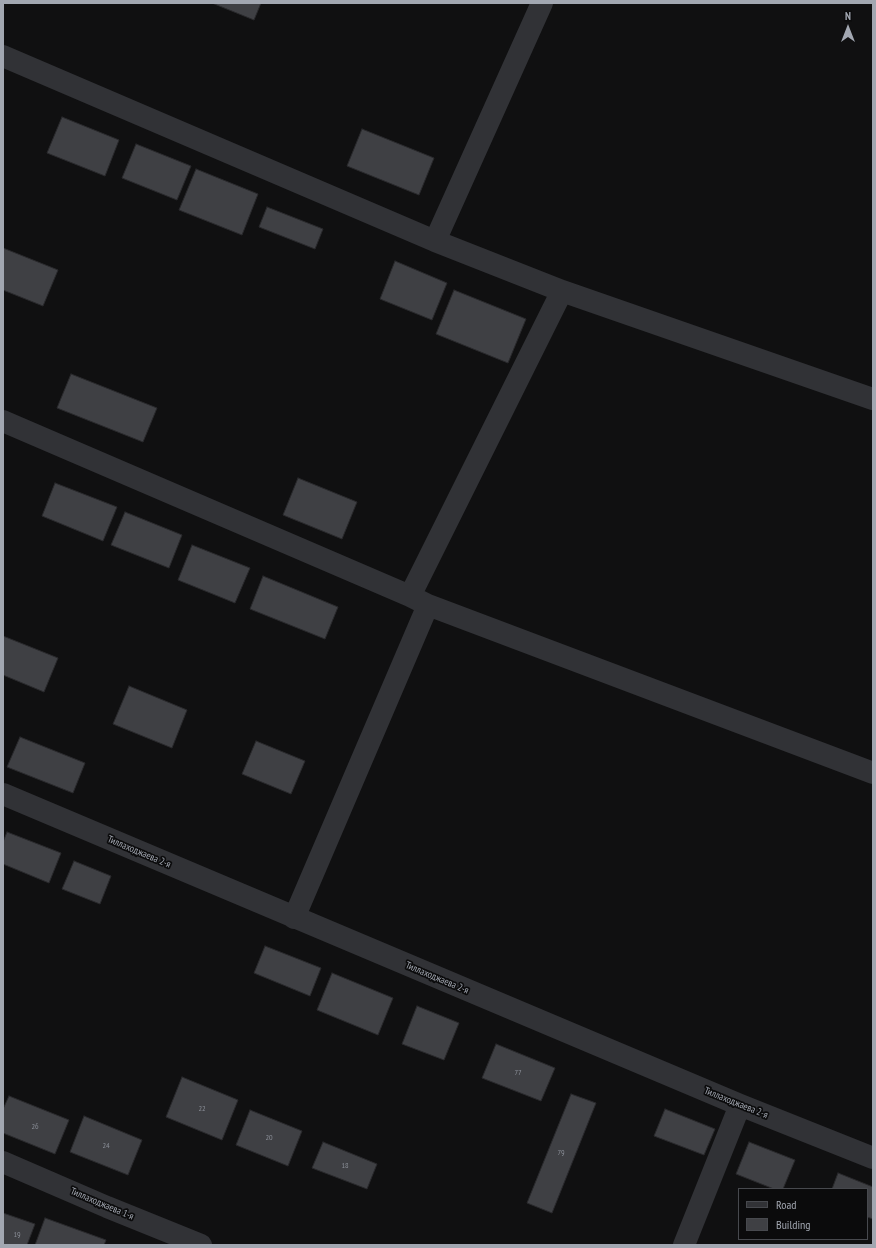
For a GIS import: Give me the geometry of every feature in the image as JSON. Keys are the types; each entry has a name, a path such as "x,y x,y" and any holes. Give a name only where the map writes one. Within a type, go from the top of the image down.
{"street":[{"path":"435,241 542,3"},
{"path":"3,56 435,241 562,291 873,399"},
{"path":"294,918 419,600 562,291"},
{"path":"3,421 419,600 873,773"},
{"name":"Тиллаходжаева 2-я","path":"3,794 740,1105 873,1158"},
{"path":"684,1245 740,1105"},
{"name":"Тиллаходжаева 1-я","path":"3,1162 201,1245"}],"building":[{"path":"212,3 261,3 254,20"},
{"path":"62,117 119,140 105,176 47,153"},
{"path":"362,129 434,158 419,195 347,166"},
{"path":"136,144 191,166 177,200 122,178"},
{"path":"196,169 258,194 242,235 179,210"},
{"path":"267,207 323,229 315,249 259,227"},
{"path":"3,248 58,270 43,306 3,290"},
{"path":"395,261 447,283 432,320 380,299"},
{"path":"454,290 526,319 508,363 436,334"},
{"path":"71,374 157,408 143,442 57,408"},
{"path":"298,478 357,502 342,539 283,515"},
{"path":"55,483 117,507 103,541 42,516"},
{"path":"125,512 182,535 169,568 111,545"},
{"path":"192,545 250,568 235,603 178,580"},
{"path":"263,576 338,607 325,639 250,609"},
{"path":"3,636 58,658 44,692 3,675"},
{"path":"129,686 187,710 172,748 113,724"},
{"path":"20,737 85,763 73,793 7,767"},
{"path":"256,741 305,761 291,794 242,774"},
{"path":"7,832 61,853 49,883 3,864 3,842"},
{"path":"74,861 111,876 100,904 62,889"},
{"path":"265,946 321,968 310,996 254,973"},
{"path":"332,973 393,998 378,1035 317,1010"},
{"path":"417,1006 459,1023 444,1060 402,1044"},
{"path":"496,1044 555,1068 541,1101 482,1078"},
{"path":"182,1077 238,1100 222,1140 166,1117"},
{"path":"571,1094 596,1103 552,1213 527,1203"},
{"path":"9,1096 69,1120 55,1154 3,1133 3,1109"},
{"path":"665,1109 715,1129 704,1155 654,1136"},
{"path":"250,1110 302,1131 288,1166 236,1145"},
{"path":"84,1116 142,1140 128,1175 70,1152"},
{"path":"323,1142 377,1164 367,1189 312,1168"},
{"path":"749,1142 795,1160 783,1188 771,1188 736,1174"},
{"path":"838,1173 873,1187 873,1219 868,1217 868,1188 832,1188"},
{"path":"3,1213 35,1224 27,1245 3,1245"},
{"path":"45,1218 106,1240 104,1245 35,1245"}]}
